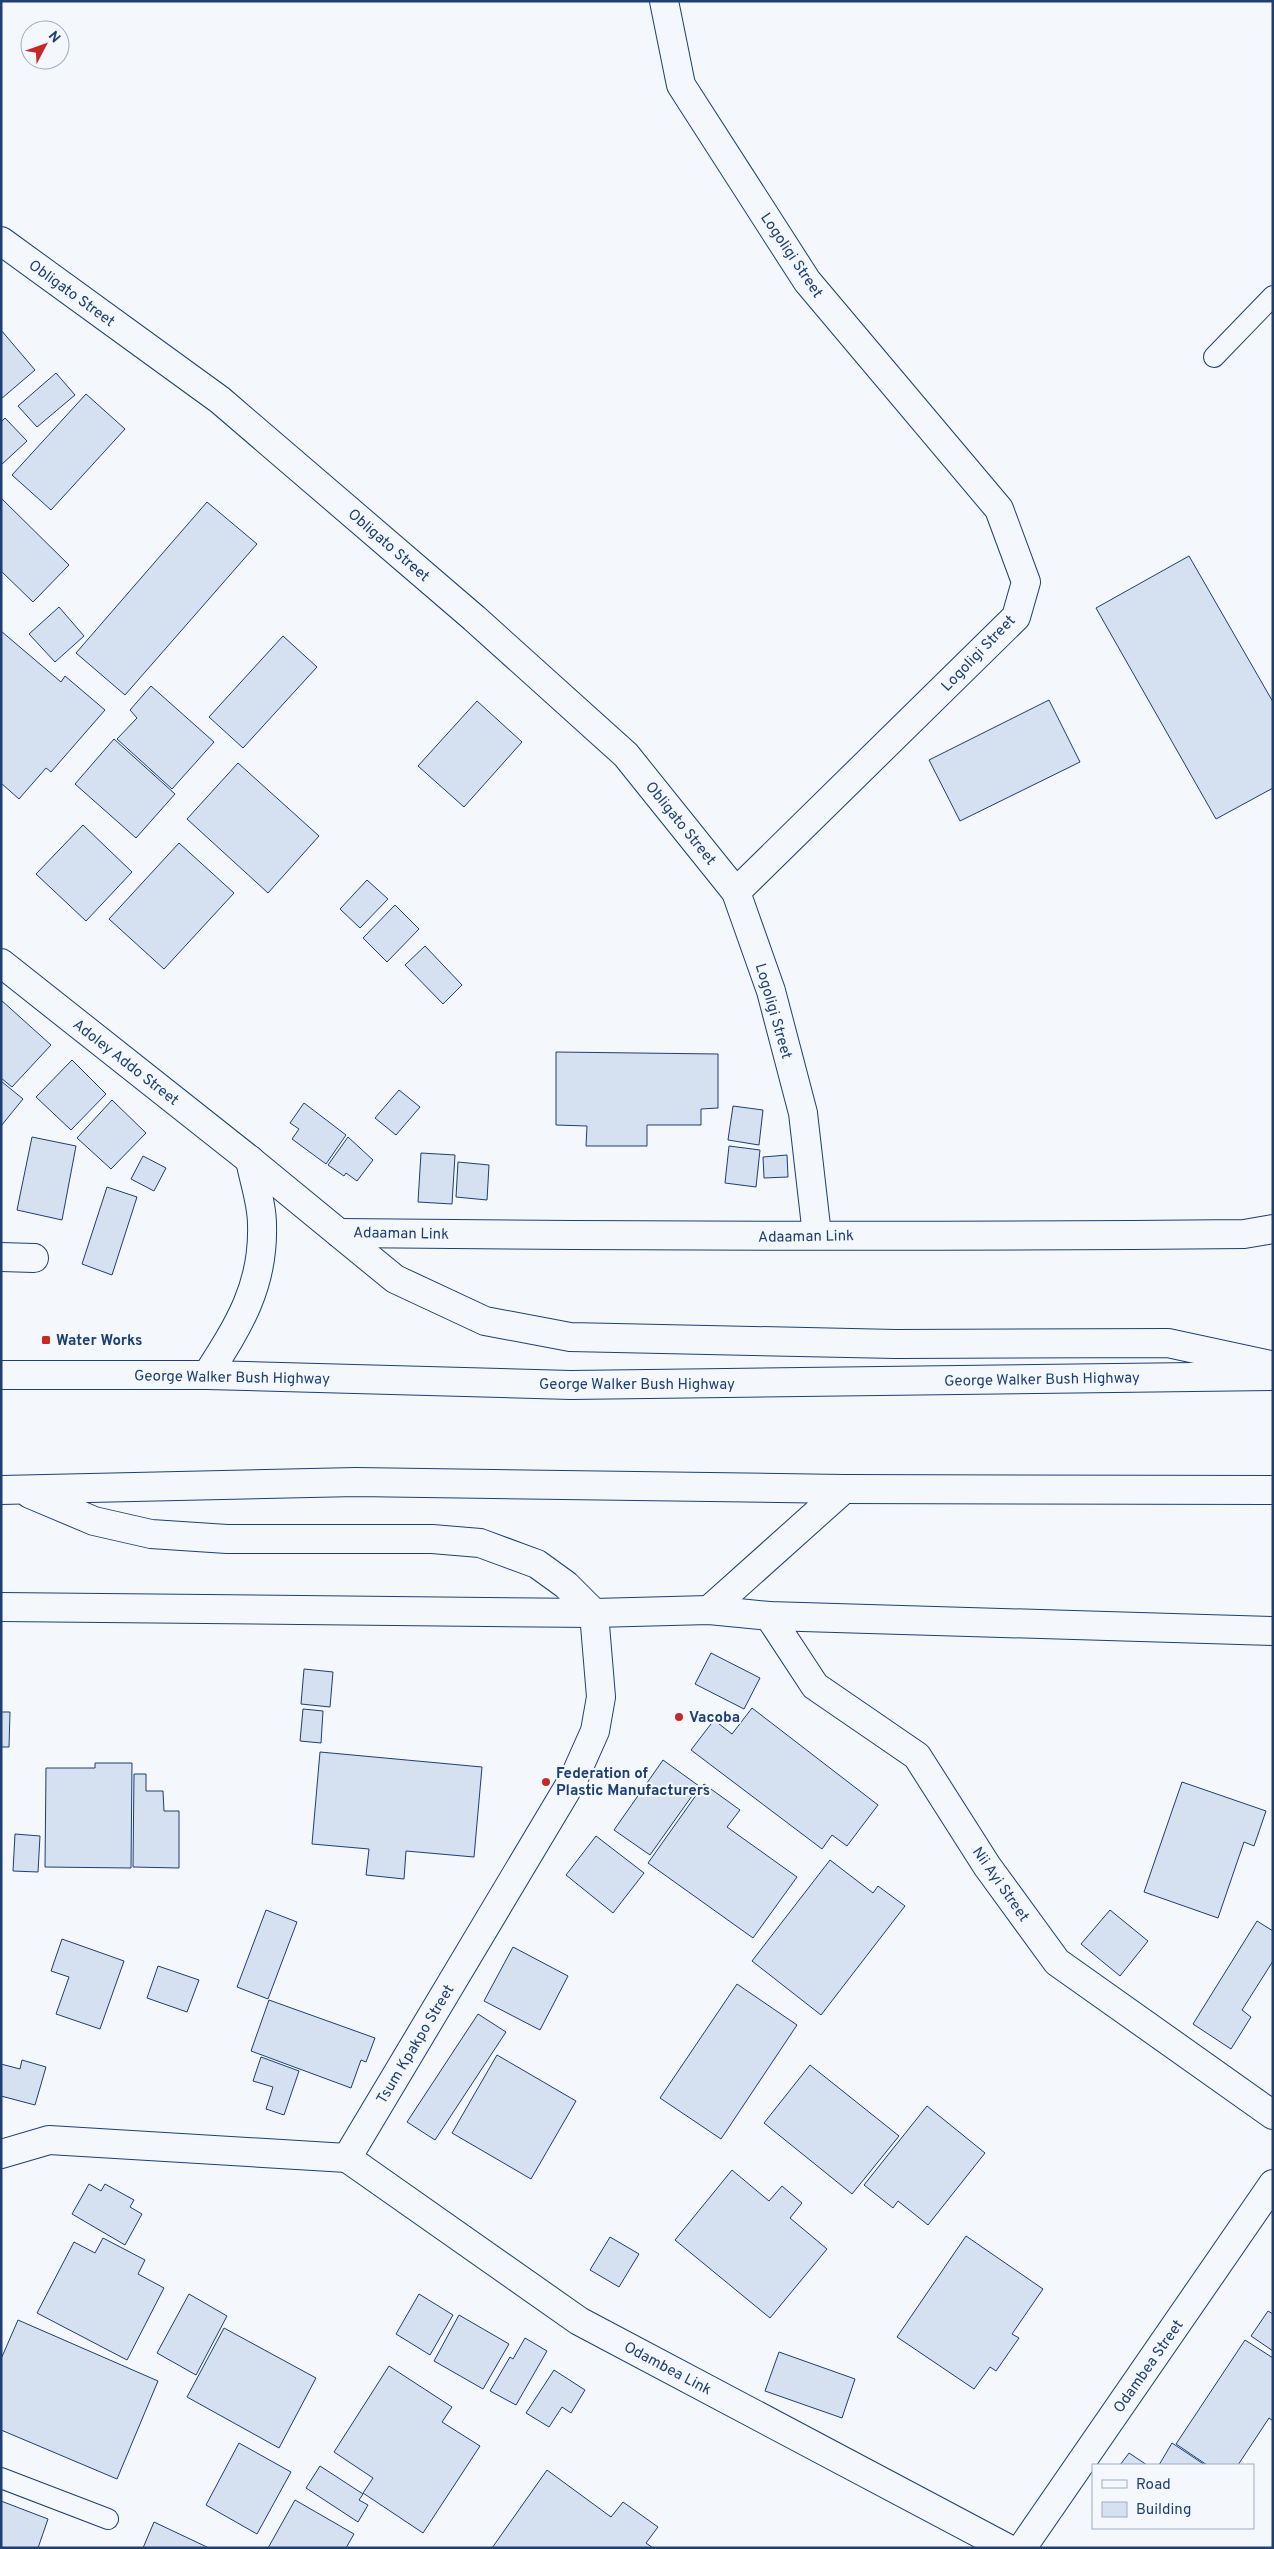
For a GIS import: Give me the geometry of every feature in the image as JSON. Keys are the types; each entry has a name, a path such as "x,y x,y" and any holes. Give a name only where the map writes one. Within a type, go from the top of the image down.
{"main road":[{"name":"Logoligi Street","path":"664,1 681,85 807,281 999,508 1026,582 1016,617 736,892 771,991 803,1113 817,1235"},
{"name":"Obligato Street","path":"1,241 220,400 474,618 626,755 736,892"},
{"name":"Adoley Addo Street","path":"1,963 250,1160 395,1279 485,1321 570,1338 896,1344 1168,1343 1273,1366"},
{"path":"207,1375 234,1332 253,1295 262,1255 262,1222 250,1160"},
{"name":"Adaaman Link","path":"339,1233 719,1237 817,1235 980,1237 1244,1234 1273,1229"},
{"path":"1,1256 34,1258"},
{"name":"George Walker Bush Highway","path":"1,1375 207,1375 571,1385 1273,1376"},
{"path":"10,1490 356,1482 844,1489 1273,1490"},
{"path":"709,1610 844,1489"},
{"path":"10,1490 94,1521 151,1534 227,1539 432,1539 480,1543 537,1564 566,1585 594,1613"},
{"path":"1,1607 594,1613 709,1610 769,1616 1273,1631"},
{"name":"Tsum Kpakpo Street","path":"347,2158 575,1776 595,1730 601,1697 594,1613"},
{"name":"Nii Ayi Street","path":"769,1616 815,1686 917,1756 987,1866 1057,1962 1273,2115"},
{"path":"1,2154 49,2140 347,2158"},
{"name":"Odambea Link","path":"347,2158 579,2320 1007,2548"},
{"name":"Odambea Street","path":"1022,2548 1273,2184"}],"lane":[{"path":"1214,357 1273,296"},
{"path":"1,2478 108,2519"}],"building":[{"path":"1,330 35,370 1,399"},
{"path":"56,373 75,395 37,427 18,406"},
{"path":"86,394 125,429 51,510 12,475"},
{"path":"5,418 27,441 1,465 1,422"},
{"path":"1,498 69,565 33,602 1,571"},
{"path":"207,502 257,544 125,695 76,653"},
{"path":"1189,556 1273,702 1273,788 1216,819 1096,608"},
{"path":"59,607 84,636 55,662 29,634"},
{"path":"1,631 61,682 65,676 105,710 51,772 46,768 19,799 1,783"},
{"path":"283,636 317,667 243,748 209,717"},
{"path":"151,686 214,742 172,789 117,739 137,718 130,710"},
{"path":"1049,700 1080,762 960,821 929,760"},
{"path":"477,701 522,742 464,807 418,766"},
{"path":"114,739 175,794 136,838 75,784"},
{"path":"238,763 319,836 268,893 187,819"},
{"path":"83,825 132,872 86,921 36,874"},
{"path":"179,843 234,893 164,969 109,919"},
{"path":"367,880 388,899 360,928 340,909"},
{"path":"395,905 419,929 387,962 363,938"},
{"path":"425,946 462,985 443,1004 405,965"},
{"path":"1,1000 51,1045 12,1087 1,1078"},
{"path":"556,1052 718,1054 718,1108 701,1109 701,1125 647,1125 647,1146 586,1146 587,1126 556,1125"},
{"path":"72,1060 106,1094 71,1130 36,1097"},
{"path":"1,1081 23,1099 1,1126"},
{"path":"399,1090 420,1107 396,1135 375,1118"},
{"path":"112,1100 146,1133 111,1169 77,1138"},
{"path":"304,1103 346,1135 326,1164 292,1139 299,1129 290,1123"},
{"path":"733,1106 763,1110 759,1145 728,1140"},
{"path":"32,1137 76,1146 62,1220 17,1210"},
{"path":"348,1137 373,1160 357,1181 346,1173 344,1176 328,1165"},
{"path":"729,1146 760,1150 756,1187 725,1183"},
{"path":"421,1153 455,1155 452,1204 418,1202"},
{"path":"787,1155 788,1177 764,1178 763,1157"},
{"path":"143,1156 166,1168 154,1191 131,1179"},
{"path":"458,1162 489,1165 487,1200 456,1197"},
{"path":"107,1187 137,1197 112,1275 82,1264"},
{"path":"711,1653 760,1678 744,1709 695,1684"},
{"path":"304,1669 333,1672 330,1707 301,1704"},
{"path":"752,1708 878,1805 847,1846 832,1835 822,1849 691,1750 714,1720 732,1734"},
{"path":"303,1709 323,1711 321,1743 300,1741"},
{"path":"1,1712 10,1712 9,1747 1,1747"},
{"path":"320,1752 482,1767 474,1857 406,1851 404,1879 366,1875 369,1849 312,1844"},
{"path":"663,1760 699,1786 650,1855 614,1830"},
{"path":"95,1763 132,1763 131,1868 45,1867 46,1768 95,1768"},
{"path":"134,1774 146,1774 146,1791 163,1791 164,1811 179,1811 179,1868 133,1867"},
{"path":"1182,1782 1266,1811 1254,1846 1244,1842 1218,1918 1144,1892"},
{"path":"704,1784 740,1810 727,1827 797,1877 753,1938 648,1863"},
{"path":"15,1834 40,1836 38,1872 13,1871"},
{"path":"596,1836 644,1873 613,1913 566,1875"},
{"path":"830,1860 873,1893 878,1886 905,1906 821,2015 752,1961"},
{"path":"266,1910 297,1922 268,1999 237,1987"},
{"path":"1110,1910 1148,1941 1120,1976 1081,1944"},
{"path":"1257,1921 1273,1931 1273,1961 1242,2010 1251,2017 1231,2049 1193,2024"},
{"path":"62,1939 124,1961 100,2029 56,2014 69,1977 51,1971"},
{"path":"513,1947 568,1976 540,2030 484,2001"},
{"path":"158,1966 199,1980 187,2012 147,1998"},
{"path":"737,1984 797,2025 721,2139 660,2098"},
{"path":"269,2000 375,2038 366,2062 361,2060 351,2088 251,2051"},
{"path":"478,2014 506,2032 435,2140 407,2122"},
{"path":"497,2055 576,2101 531,2179 452,2133"},
{"path":"261,2057 299,2071 284,2115 266,2109 273,2087 253,2081"},
{"path":"22,2060 46,2067 35,2105 1,2096 1,2064 20,2069"},
{"path":"810,2065 899,2136 852,2194 764,2123"},
{"path":"927,2106 985,2153 928,2225 898,2201 893,2208 864,2185"},
{"path":"732,2170 769,2201 782,2186 802,2203 790,2218 827,2249 770,2318 675,2240"},
{"path":"89,2184 101,2191 105,2184 134,2200 130,2207 142,2214 125,2245 72,2214"},
{"path":"966,2236 1043,2289 1012,2334 1019,2338 996,2371 990,2367 974,2389 897,2337"},
{"path":"610,2237 639,2254 619,2287 590,2270"},
{"path":"103,2238 145,2260 138,2274 164,2288 127,2360 37,2313 74,2242 95,2253"},
{"path":"189,2294 227,2316 196,2375 157,2353"},
{"path":"419,2294 453,2315 430,2355 396,2334"},
{"path":"1268,2311 1273,2314 1273,2351 1251,2336"},
{"path":"459,2315 509,2344 483,2389 434,2361"},
{"path":"18,2320 158,2381 117,2479 1,2430 1,2359"},
{"path":"224,2328 316,2378 279,2448 187,2397"},
{"path":"525,2338 547,2351 516,2405 490,2391 510,2357 513,2359"},
{"path":"1245,2340 1273,2358 1273,2421 1269,2418 1239,2464 1206,2464 1176,2444"},
{"path":"779,2352 855,2379 842,2418 765,2391"},
{"path":"389,2366 452,2407 442,2422 480,2446 423,2533 363,2493 373,2478 334,2452"},
{"path":"554,2370 585,2390 571,2413 562,2407 549,2427 526,2413"},
{"path":"239,2443 291,2472 257,2534 206,2505"},
{"path":"1172,2443 1204,2464 1160,2464"},
{"path":"1129,2453 1146,2464 1121,2464"},
{"path":"320,2466 363,2494 359,2500 368,2505 358,2522 306,2488"},
{"path":"547,2470 611,2517 623,2502 658,2527 646,2543 653,2548 492,2548"},
{"path":"295,2500 354,2534 346,2548 268,2548"},
{"path":"1,2501 48,2519 38,2548 1,2548"},
{"path":"154,2522 209,2548 143,2548"}],"place":[{"name":"Water Works","path":"46,1340"},
{"name":"Vacoba","path":"679,1717"},
{"name":"Federation of Plastic Manufacturers","path":"546,1782"}]}
